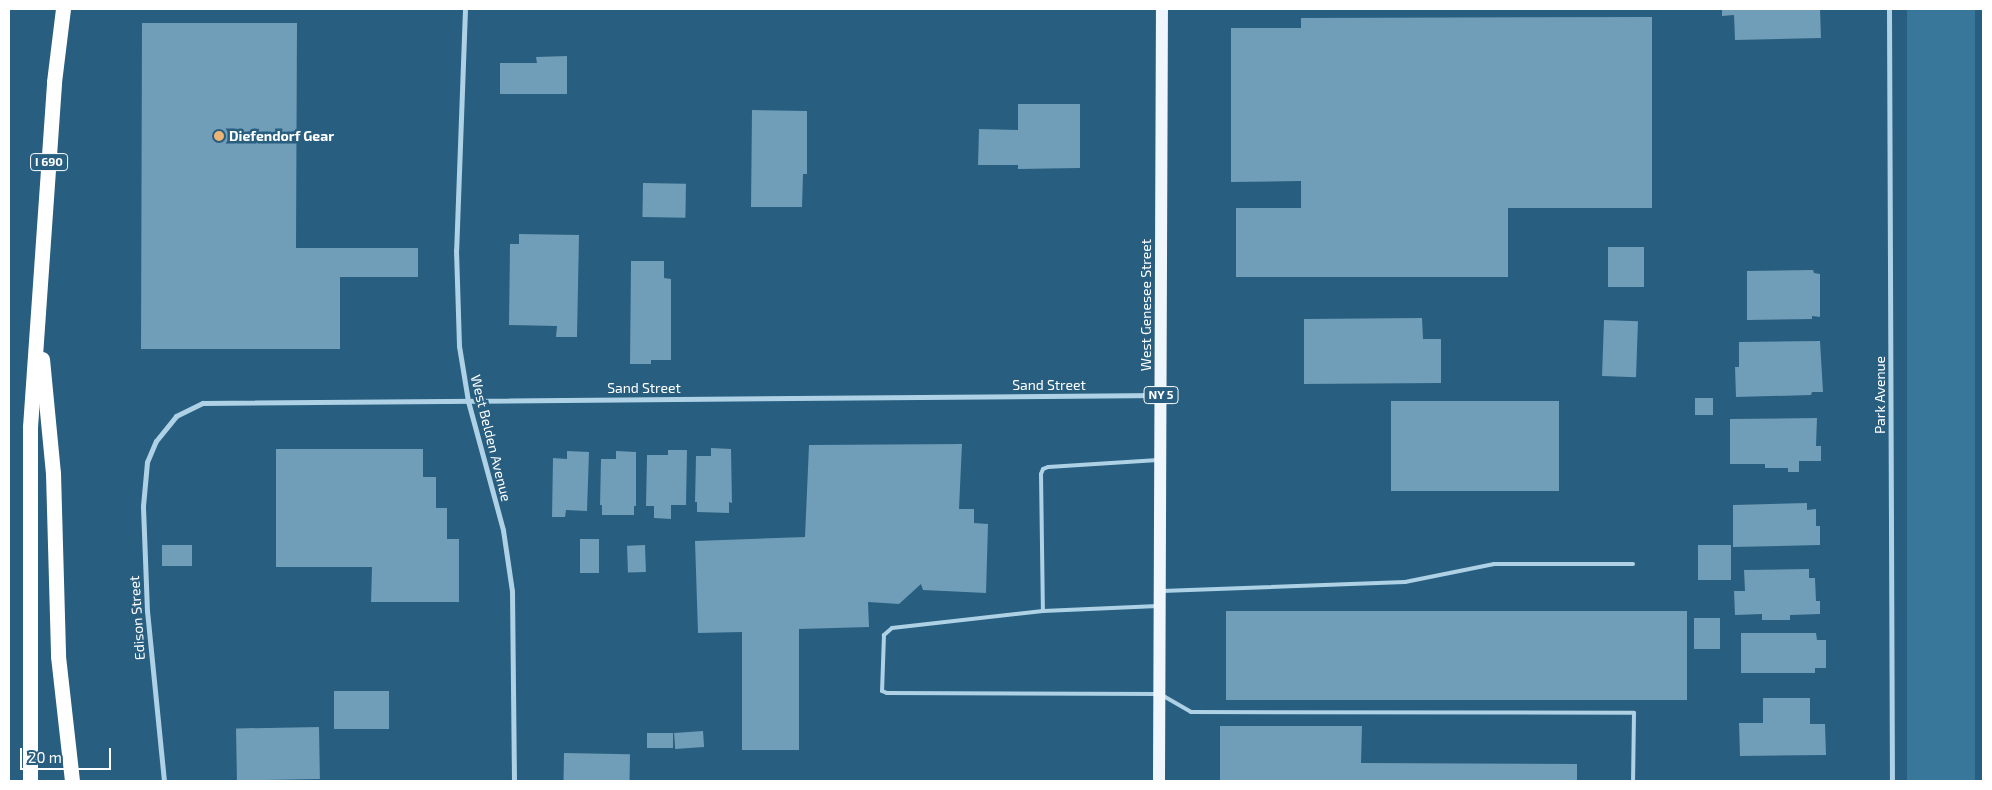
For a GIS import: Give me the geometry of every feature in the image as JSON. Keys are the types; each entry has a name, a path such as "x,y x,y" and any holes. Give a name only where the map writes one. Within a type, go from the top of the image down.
{"highway":[{"name":"I 690","path":"30,781 30,427 54,82 63,9"},
{"path":"38,315 53,473 58,656 72,781"}],"main road":[{"name":"West Genesee Street","path":"1159,781 1162,9"}],"street":[{"name":"West Belden Avenue","path":"465,9 456,250 459,346 468,401 503,530 512,591 514,781"},
{"name":"Park Avenue","path":"1889,9 1892,781"},
{"name":"Sand Street","path":"150,453 156,440 176,416 203,403 1161,395"},
{"name":"Edison Street","path":"150,453 147,462 143,506 147,611 164,781"}],"lane":[{"path":"1043,611 1041,474 1043,469 1048,467 1161,460"},
{"path":"1160,591 1404,582 1494,564 1633,564"},
{"path":"1160,606 1043,611 892,628 884,635 882,691 896,693 1160,694 1191,712 1634,713 1633,781"}],"shaded area":[{"path":"1907,9 1975,9 1975,781 1907,781"}],"building":[{"path":"1722,9 1820,9 1821,38 1735,40 1734,15 1722,16"},
{"path":"1652,17 1652,208 1508,208 1508,277 1236,277 1236,208 1301,208 1301,181 1231,182 1231,28 1301,28 1301,18"},
{"name":"Diefendorf Gear","path":"142,23 297,23 296,248 418,248 418,277 340,277 340,349 141,349"},
{"path":"567,56 567,94 500,94 500,63 537,63 536,57"},
{"path":"1018,104 1080,104 1080,168 1018,169 1018,165 978,165 979,129 1018,130"},
{"path":"752,110 807,111 807,174 803,174 802,207 751,207"},
{"path":"643,183 686,184 685,218 642,217"},
{"path":"519,234 579,235 577,337 556,337 557,326 509,325 510,244 519,244"},
{"path":"1608,247 1644,247 1644,287 1608,287"},
{"path":"631,261 664,261 664,278 671,279 671,360 651,360 651,364 630,364"},
{"path":"1813,270 1814,273 1820,274 1820,317 1812,316 1812,319 1747,320 1747,271"},
{"path":"1422,318 1423,339 1441,339 1441,383 1304,384 1304,319"},
{"path":"1604,320 1638,321 1636,377 1602,376"},
{"path":"1820,341 1823,392 1812,392 1811,395 1736,397 1735,367 1739,367 1739,342"},
{"path":"1695,398 1713,398 1713,415 1695,415"},
{"path":"1391,401 1559,401 1559,491 1391,491"},
{"path":"1817,418 1816,446 1821,446 1821,461 1799,461 1799,472 1788,472 1788,468 1765,468 1765,464 1730,464 1730,419"},
{"path":"962,444 959,509 974,509 974,523 988,524 986,593 923,590 921,584 899,604 868,602 869,627 799,629 799,750 742,750 742,632 698,633 695,541 805,537 809,445"},
{"path":"711,448 731,449 732,503 729,502 729,513 697,512 697,502 695,502 696,456 711,456"},
{"path":"276,449 423,449 423,477 436,477 436,508 447,508 447,539 459,539 459,602 371,602 372,567 276,567"},
{"path":"668,450 687,450 686,505 671,505 671,519 654,518 654,506 646,506 647,455 668,455"},
{"path":"567,451 589,452 587,511 566,510 565,517 552,517 553,458 567,459"},
{"path":"616,451 636,452 636,506 634,506 634,515 602,515 602,505 600,505 601,459 616,459"},
{"path":"1807,503 1807,510 1816,509 1816,526 1820,526 1820,545 1733,547 1733,505"},
{"path":"580,539 599,539 599,573 580,573"},
{"path":"162,545 192,545 192,566 162,566"},
{"path":"645,545 646,572 628,573 627,546"},
{"path":"1698,545 1731,545 1731,580 1698,580"},
{"path":"1809,569 1809,578 1815,578 1816,601 1820,601 1820,614 1790,615 1790,620 1762,620 1762,614 1735,615 1734,591 1745,591 1744,570"},
{"path":"1226,611 1687,611 1687,700 1226,700"},
{"path":"1694,618 1720,618 1720,649 1694,649"},
{"path":"1741,633 1816,633 1817,640 1826,640 1826,668 1815,668 1815,673 1741,673"},
{"path":"334,691 389,691 389,729 334,729"},
{"path":"1763,698 1810,698 1810,724 1825,724 1826,755 1740,756 1739,723 1763,723"},
{"path":"1220,726 1362,726 1361,763 1577,764 1577,781 1220,781"},
{"path":"319,727 320,779 237,780 236,728"},
{"path":"703,731 704,747 675,749 674,733"},
{"path":"647,733 673,733 673,748 647,748"},
{"path":"564,753 630,754 630,781 564,781"}],"place":[{"name":"Diefendorf Gear","path":"219,136"}]}
